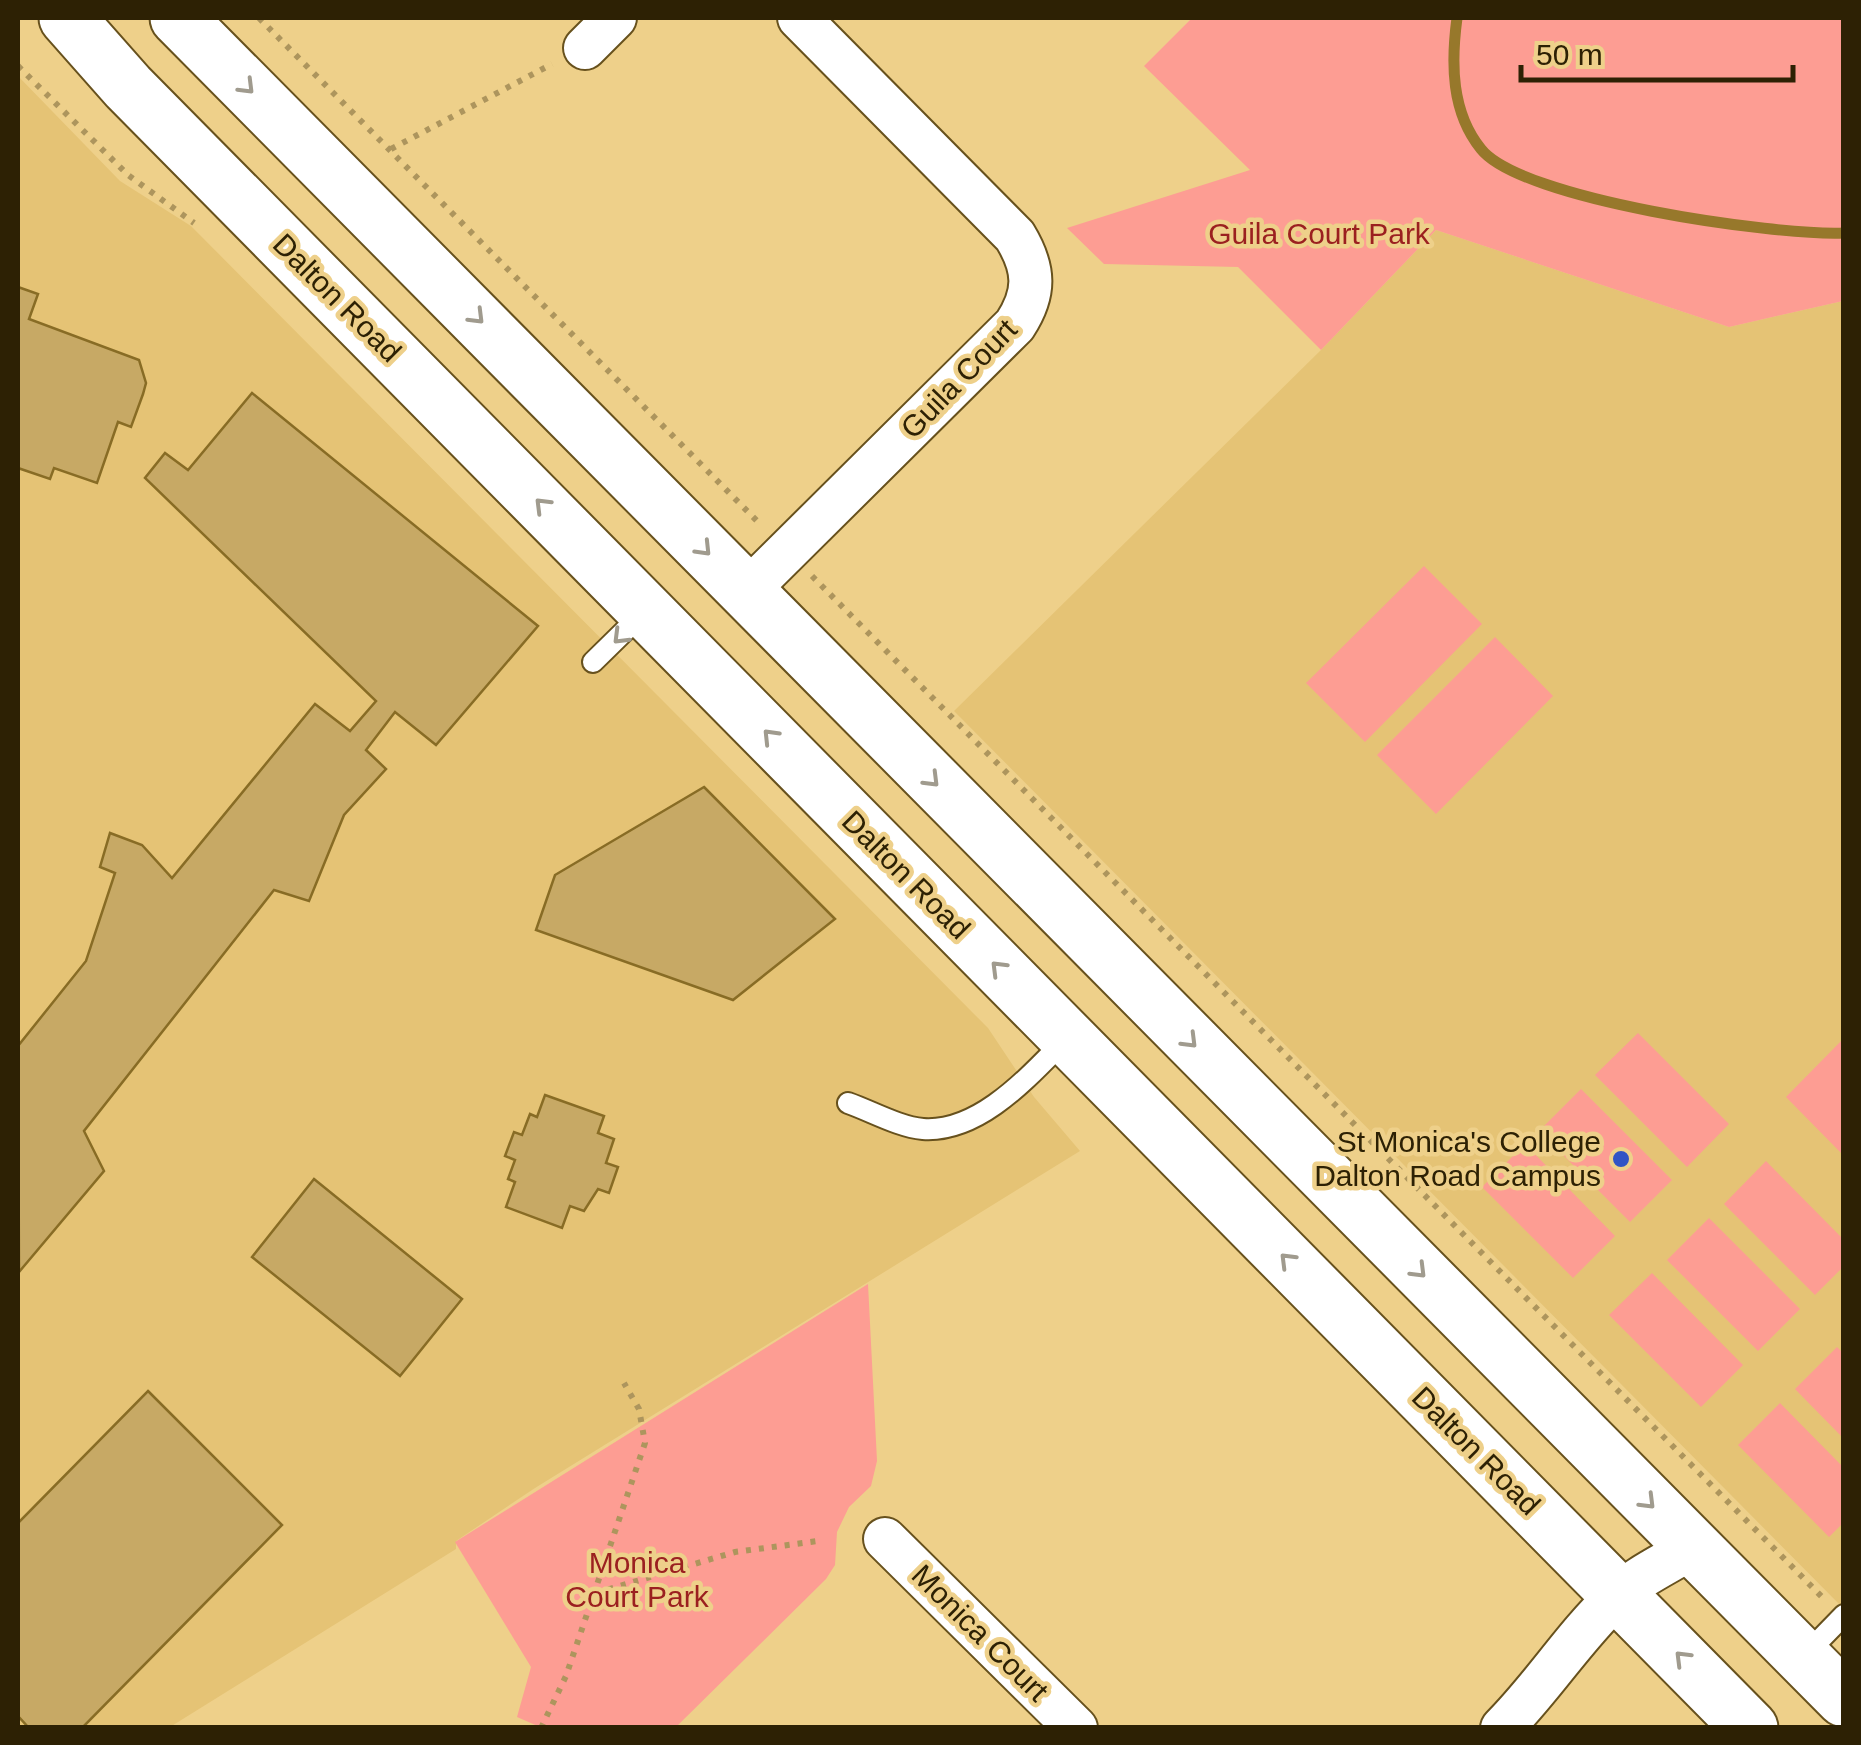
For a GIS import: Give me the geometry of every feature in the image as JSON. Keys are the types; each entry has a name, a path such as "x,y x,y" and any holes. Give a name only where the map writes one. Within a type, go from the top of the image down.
{"main road":[{"name":"Dalton Road","path":"67,18 128,87 1750,1728"},
{"path":"178,18 1844,1699"},
{"path":"686,650 746,592"},
{"path":"1067,1037 1121,972"}],"street":[{"path":"585,48 616,18"},
{"name":"Guila Court","path":"746,592 1015,325 1032,288 1025,252 1015,236 800,18"},
{"name":"Monica Court","path":"884,1539 1076,1728"},
{"path":"1516,1714 1580,1668 1628,1604 1693,1547"}],"lane":[{"path":"593,662 646,610"},
{"path":"848,1103 920,1129 945,1128 1018,1088 1067,1037"},
{"path":"1802,1658 1843,1616"}],"path":[{"path":"259,18 1843,1616"},
{"path":"390,149 585,48"},
{"path":"18,66 102,150"},
{"path":"541,1728 596,1593 645,1443 639,1409 624,1383"},
{"path":"596,1593 735,1552 818,1541"}],"shaded area":[{"path":"18,76 120,181 191,226 988,1028 1034,1097 1080,1151 535,1488 456,1541 456,1549 170,1727 18,1727"},
{"name":"St Monica's College Dalton Road Campus","path":"1436,230 1729,327 1843,301 1843,1608 954,711 1321,350"}],"green space":[{"name":"Guila Court Park","path":"1192,18 1843,18 1843,301 1729,327 1436,230 1321,350 1238,267 1104,264 1067,228 1250,170 1144,66"},
{"path":"1424,566 1482,624 1365,742 1306,683"},
{"path":"1495,637 1553,696 1436,814 1377,755"},
{"path":"1638,1033 1729,1124 1687,1167 1595,1075"},
{"path":"1843,1039 1843,1155 1786,1097"},
{"path":"1581,1089 1672,1180 1630,1222 1539,1131"},
{"path":"1525,1144 1615,1236 1573,1278 1482,1187"},
{"path":"1766,1161 1843,1239 1843,1267 1815,1295 1724,1204"},
{"path":"1709,1218 1800,1309 1758,1351 1667,1260"},
{"path":"1652,1273 1743,1365 1701,1407 1609,1315"},
{"name":"Monica Court Park","path":"868,1284 877,1461 871,1486 849,1507 837,1532 835,1565 826,1579 676,1727 540,1727 517,1717 531,1667 455,1542"},
{"path":"1837,1347 1843,1353 1843,1438 1795,1389"},
{"path":"1780,1403 1843,1467 1843,1523 1829,1537 1738,1445"}],"building":[{"path":"18,287 38,294 29,319 139,360 146,383 143,394 131,427 118,422 97,483 54,468 50,479 18,468"},
{"path":"252,393 538,626 436,745 395,712 366,750 386,769 344,815 309,901 274,890 84,1131 104,1171 19,1272 18,1046 86,961 115,873 100,867 110,833 142,845 172,878 315,704 350,731 376,701 145,478 165,453 188,470"},
{"path":"704,787 835,919 733,1000 536,930 555,875"},
{"path":"545,1095 604,1116 598,1133 614,1139 606,1163 618,1167 609,1193 598,1189 584,1211 570,1206 562,1228 506,1207 515,1182 508,1179 515,1160 505,1156 514,1132 522,1135 530,1114 537,1117"},
{"path":"314,1179 462,1299 400,1376 252,1257"},
{"path":"148,1391 282,1525 82,1728 29,1728 18,1716 18,1523"}],"waterway":[{"path":"1457,18 1455,86 1464,119 1481,149 1505,167 1545,184 1652,211 1764,228 1844,233"}],"place":[{"name":"St Monica's College Dalton Road Campus","path":"1621,1159"}]}
